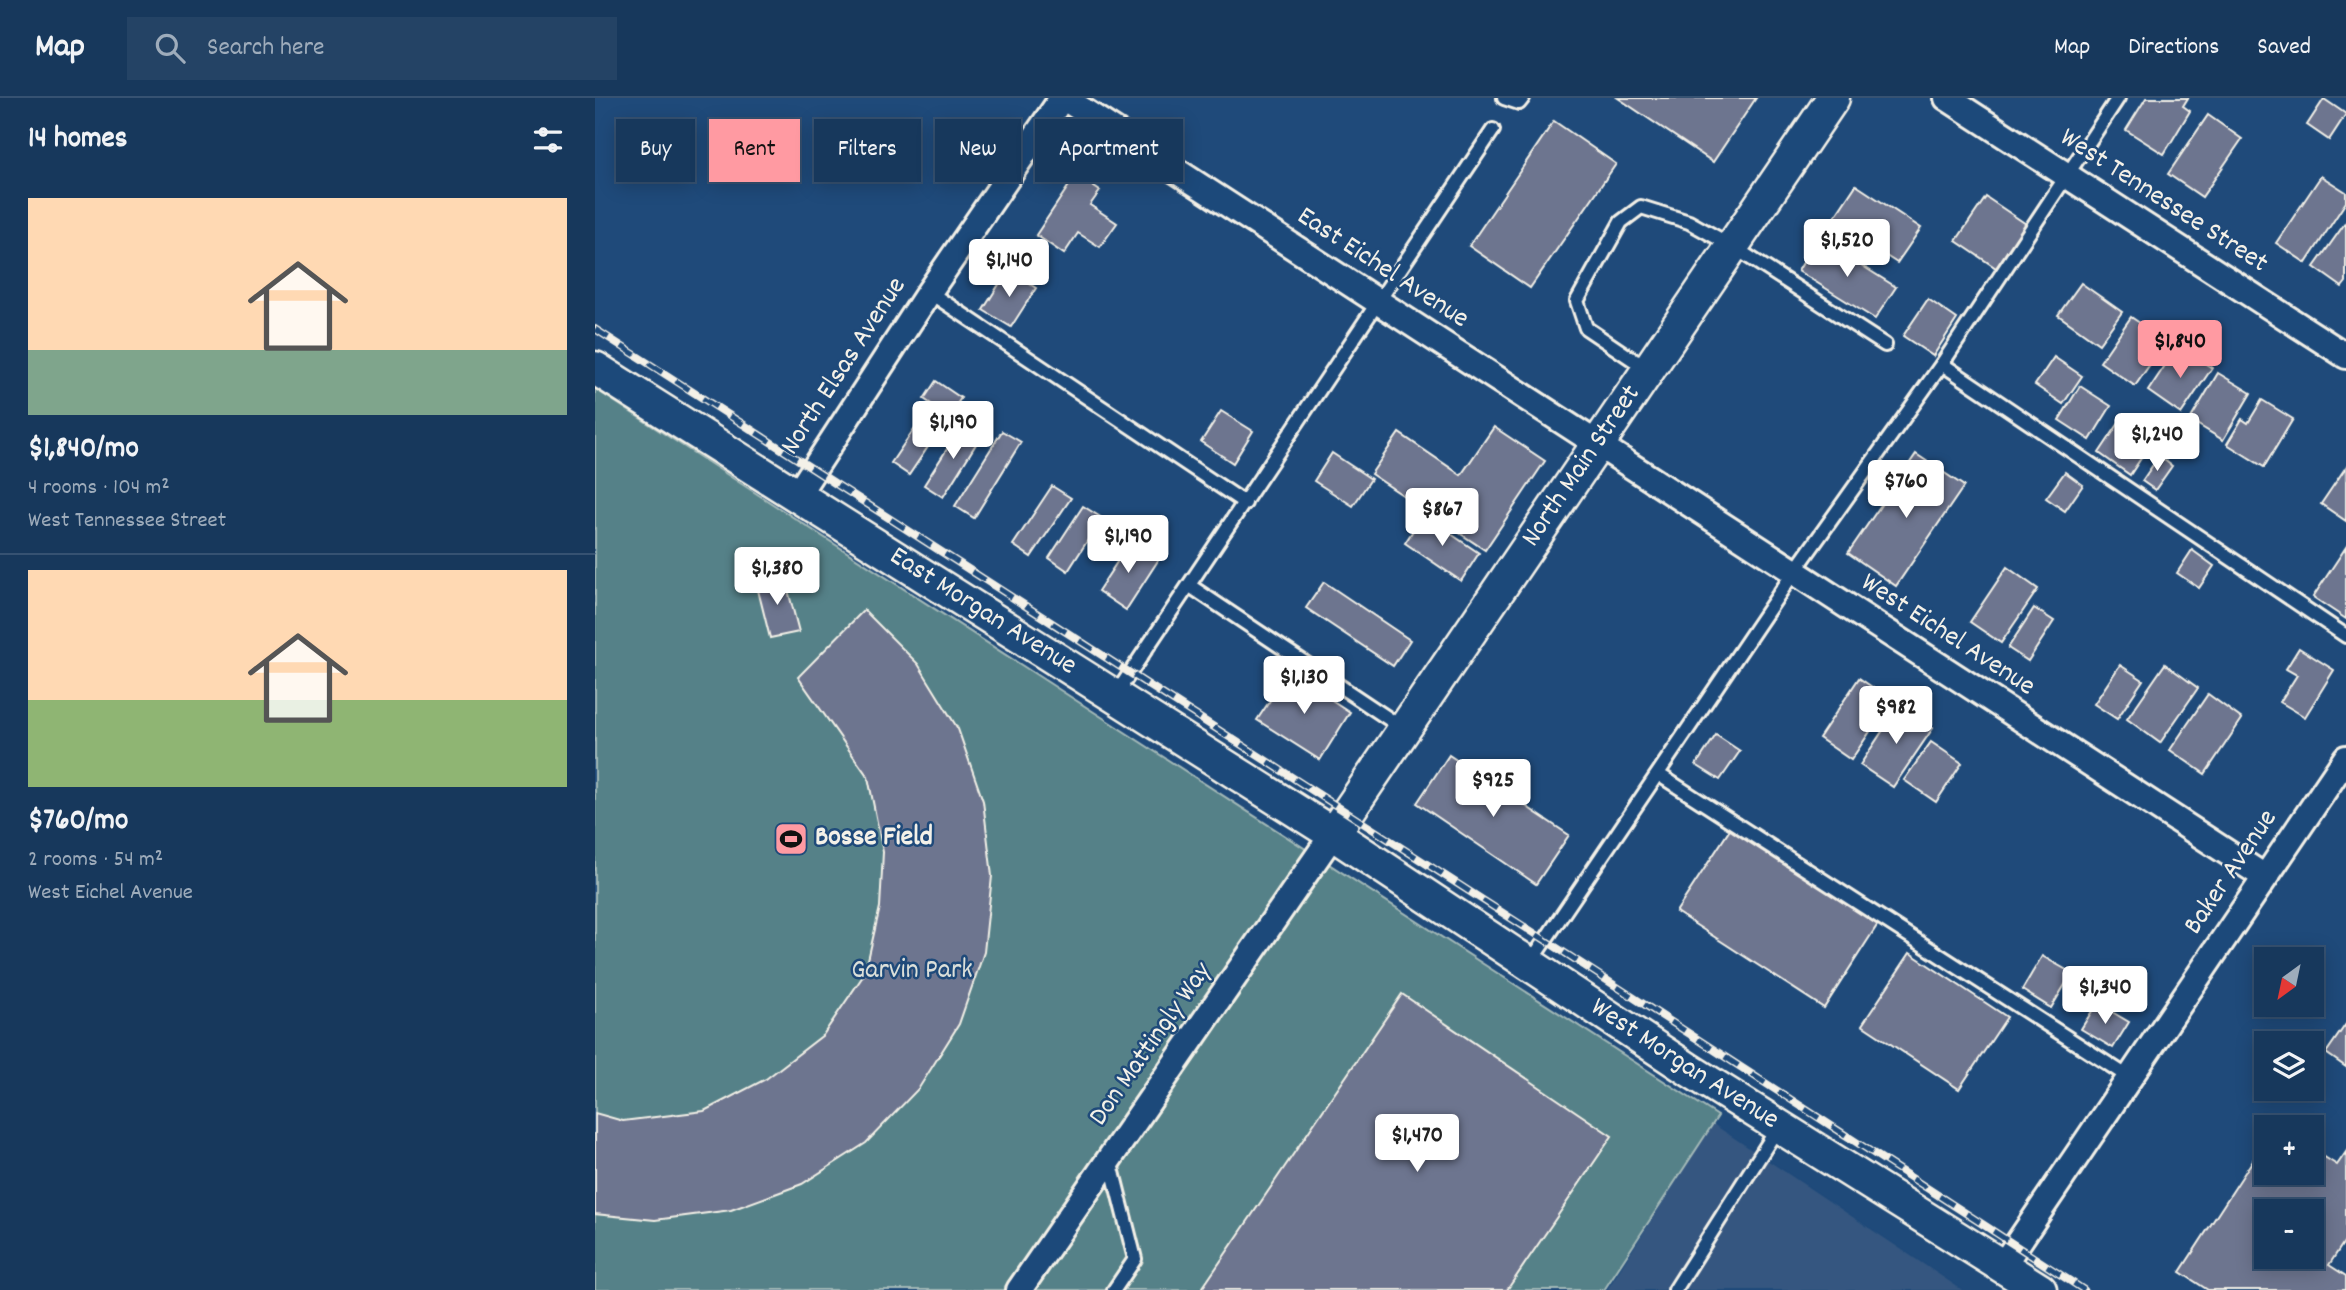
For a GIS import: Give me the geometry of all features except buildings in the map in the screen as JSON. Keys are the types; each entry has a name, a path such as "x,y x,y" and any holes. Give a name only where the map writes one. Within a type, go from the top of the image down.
{"street":[{"name":"North Elsas Avenue","path":"797,495 929,292 1063,98"},
{"name":"East Eichel Avenue","path":"1063,98 1596,444"},
{"name":"North Main Street","path":"1333,834 1833,98"},
{"name":"West Tennessee Street","path":"1947,98 2346,356"},
{"name":"East Morgan Avenue","path":"595,369 1333,834"},
{"name":"West Eichel Avenue","path":"1596,444 2265,877"},
{"name":"Baker Avenue","path":"2003,1271 2346,758"},
{"name":"West Morgan Avenue","path":"1333,834 1691,1071 2003,1271 2040,1290"},
{"name":"Don Mattingly Way","path":"1019,1290 1333,834"}],"lane":[{"path":"1504,98 1519,103 1523,98"},
{"path":"1529,964 1794,572 1942,364 2118,98"},
{"path":"1114,697 1493,130"},
{"path":"1647,369 1586,328 1577,301 1621,222 1641,207 1689,222 1885,345"},
{"path":"929,292 1245,503"},
{"path":"1942,364 2346,636"},
{"path":"1189,586 1404,729"},
{"path":"1658,774 2130,1078"},
{"path":"1675,1290 1779,1126"},
{"path":"1110,1159 1135,1259 1114,1290"}],"shaded area":[{"path":"1713,1124 1962,1290 1607,1290"}],"green space":[{"name":"Garvin Park","path":"595,389 1718,1116 1604,1290 595,1290"}],"railway":[{"path":"595,329 2084,1290"}],"place":[{"name":"Bosse Field","path":"791,839"}]}
